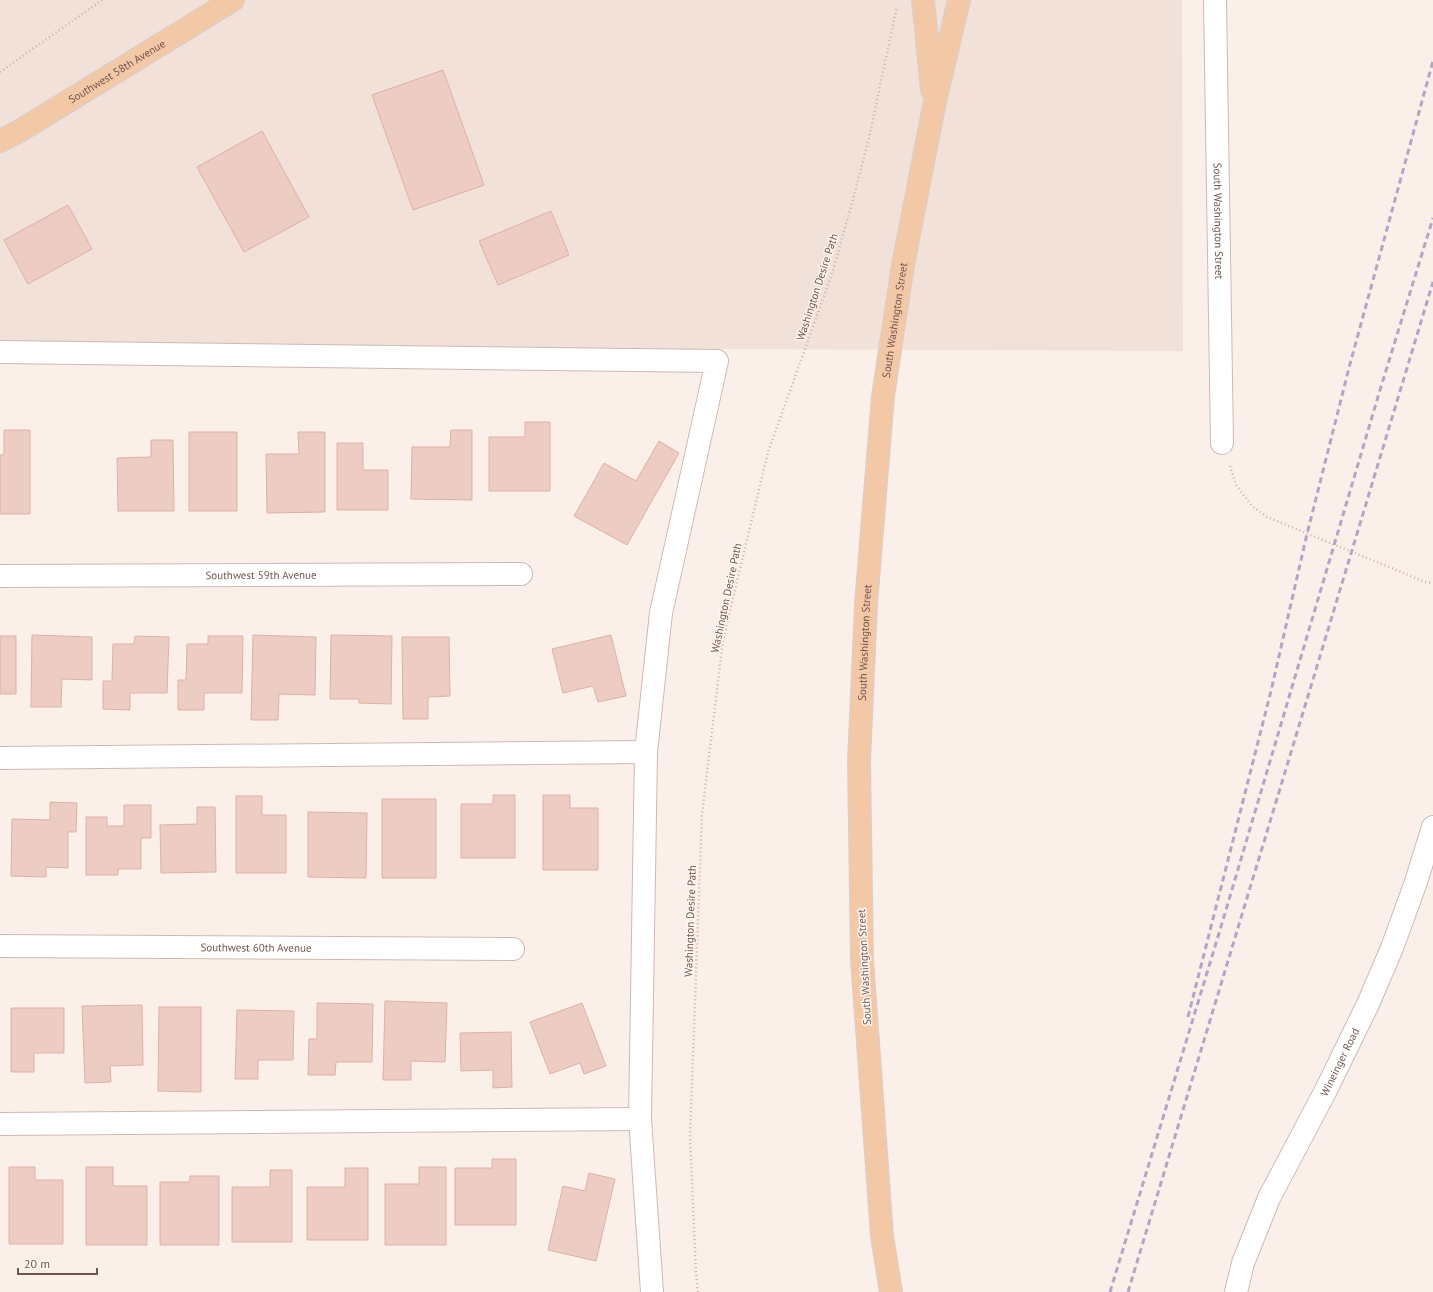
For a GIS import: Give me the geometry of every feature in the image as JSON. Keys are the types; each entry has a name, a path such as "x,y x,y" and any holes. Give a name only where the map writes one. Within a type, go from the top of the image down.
{"main road":[{"name":"Southwest 58th Avenue","path":"0,141 25,128 233,0"},
{"path":"923,0 934,106"},
{"name":"South Washington Street","path":"891,1292 882,1236 862,960 859,761 866,604 883,396 903,265 934,106 959,0"}],"street":[{"name":"South Washington Street","path":"1215,0 1222,443"},
{"path":"0,352 717,360 661,614 646,752 640,1119 652,1292"},
{"name":"Southwest 59th Avenue","path":"0,576 521,574"},
{"path":"0,758 646,752"},
{"name":"Wineinger Road","path":"1236,1292 1243,1263 1269,1198 1326,1090 1368,1004 1392,948 1416,882 1433,827"},
{"name":"Southwest 60th Avenue","path":"0,946 513,948"},
{"path":"0,1124 640,1119"}],"path":[{"path":"0,72 102,0"},
{"name":"Washington Desire Path","path":"698,1292 690,1136 702,814 723,640 768,452 832,274 852,203 871,130 897,11 898,0"},
{"path":"1222,443 1236,485 1252,506 1267,517 1428,583 1433,582"}],"shaded area":[{"path":"0,0 1182,0 1183,351 0,346"}],"building":[{"path":"443,70 484,185 413,210 372,95"},
{"path":"262,131 309,217 244,252 197,167"},
{"path":"68,205 92,249 28,284 4,240"},
{"path":"551,211 569,255 498,285 479,241"},
{"path":"525,422 550,422 550,491 489,491 489,437 525,437"},
{"path":"4,430 30,430 30,514 0,514 0,455 4,455"},
{"path":"451,430 472,430 472,500 411,499 412,447 450,447"},
{"path":"189,432 237,432 237,511 189,511"},
{"path":"298,432 325,432 325,512 267,513 266,454 299,454"},
{"path":"151,440 173,440 174,511 118,511 117,458 151,457"},
{"path":"659,441 679,453 627,545 574,516 604,463 636,481"},
{"path":"337,443 363,443 363,470 388,470 388,510 337,510"},
{"path":"32,635 92,637 92,680 62,679 61,707 31,707"},
{"path":"253,635 316,637 315,695 279,694 278,720 251,720"},
{"path":"331,635 392,636 391,704 359,703 359,699 330,699"},
{"path":"611,635 626,696 598,702 593,686 563,693 552,649"},
{"path":"0,636 16,636 16,694 0,694"},
{"path":"135,636 169,637 167,693 130,693 130,710 103,709 103,681 112,681 113,644 134,644"},
{"path":"208,636 243,636 242,693 204,693 204,710 178,710 178,680 186,680 187,644 208,644"},
{"path":"402,637 449,637 450,696 428,697 428,719 403,719"},
{"path":"493,795 515,795 515,858 461,858 461,804 493,804"},
{"path":"543,795 570,795 570,808 598,808 598,870 543,870"},
{"path":"236,796 262,796 262,815 286,815 286,873 236,873"},
{"path":"382,799 436,799 436,878 382,878"},
{"path":"50,802 77,803 76,832 68,832 68,868 46,867 46,877 11,876 12,819 50,820"},
{"path":"124,805 151,805 151,838 141,838 141,869 118,869 118,875 86,875 86,817 107,817 107,826 124,826"},
{"path":"197,807 215,807 216,872 161,873 160,825 197,824"},
{"path":"308,812 367,813 366,878 308,877"},
{"path":"385,1001 447,1003 445,1062 411,1061 411,1080 383,1080"},
{"path":"317,1003 373,1004 372,1062 336,1062 335,1075 308,1075 309,1039 317,1039"},
{"path":"582,1003 606,1066 584,1074 580,1063 550,1074 530,1022"},
{"path":"142,1005 143,1065 110,1066 111,1082 85,1083 82,1006"},
{"path":"159,1007 201,1007 201,1092 158,1091"},
{"path":"11,1008 64,1008 64,1053 34,1053 34,1072 11,1072"},
{"path":"237,1010 294,1011 293,1060 258,1060 258,1079 235,1079"},
{"path":"511,1032 512,1087 493,1088 493,1070 461,1071 460,1033"},
{"path":"492,1159 516,1159 516,1225 455,1225 455,1168 492,1168"},
{"path":"9,1167 35,1167 35,1180 63,1180 63,1244 9,1244"},
{"path":"86,1167 113,1167 113,1186 147,1186 147,1245 86,1245"},
{"path":"419,1167 446,1167 446,1245 385,1245 385,1184 419,1184"},
{"path":"345,1168 368,1168 368,1240 307,1240 307,1187 345,1187"},
{"path":"270,1170 292,1170 292,1242 232,1242 232,1187 270,1187"},
{"path":"589,1173 615,1179 596,1261 548,1250 563,1186 585,1191"},
{"path":"190,1176 219,1176 219,1245 160,1245 160,1182 190,1182"}],"railway":[{"path":"1188,1017 1271,691 1307,534 1350,364 1433,61"},
{"path":"1110,1292 1220,930 1380,390 1433,218"},
{"path":"1128,1292 1433,282"}]}
